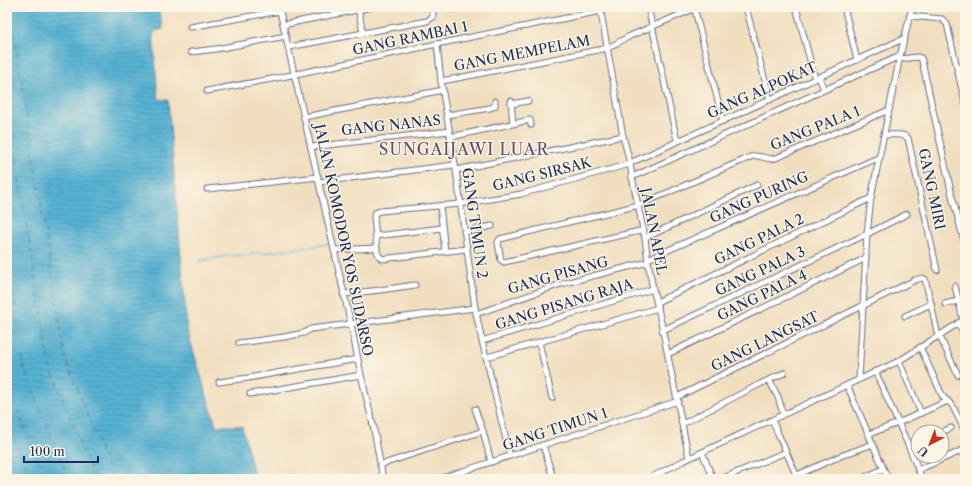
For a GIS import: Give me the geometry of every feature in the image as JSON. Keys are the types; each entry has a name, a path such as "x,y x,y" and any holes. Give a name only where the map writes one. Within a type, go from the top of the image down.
{"street":[{"path":"284,25 358,8 372,7"},
{"path":"289,47 427,21 433,17 431,7"},
{"path":"451,9 462,7"},
{"path":"495,7 506,7"},
{"path":"648,7 677,141"},
{"path":"746,7 770,100"},
{"path":"796,7 817,78 824,90"},
{"path":"844,7 857,60"},
{"path":"859,379 867,234 871,198 900,57 912,7"},
{"path":"358,8 363,33"},
{"path":"695,8 723,121"},
{"name":"GANG MEMPELAM","path":"442,81 608,48 630,36 695,8"},
{"path":"190,27 280,9"},
{"name":"JALAN KOMODOR YOS SUDARSO","path":"280,9 374,429 383,479"},
{"name":"GANG RAMBAI 1","path":"207,91 295,74 600,9"},
{"name":"JALAN APEL","path":"600,9 623,136 646,238 653,289 658,305 689,458"},
{"path":"910,16 942,19 947,24 965,103"},
{"path":"191,52 286,36"},
{"name":"GANG ALPOKAT","path":"630,163 905,38"},
{"name":"GANG TIMUN 2","path":"437,44 476,314 510,456"},
{"path":"632,177 900,57 918,57 922,61 953,200 965,244"},
{"name":"GANG MEMPELAM","path":"304,117 443,90"},
{"path":"447,115 490,108 495,106 495,101"},
{"path":"514,124 511,102 528,101"},
{"name":"GANG PALA 1","path":"644,230 505,262 502,262 501,260 498,243 500,239 639,205 753,156 761,156 769,160 776,158 889,110"},
{"name":"GANG NANAS","path":"311,147 450,134 530,120 531,125"},
{"name":"GANG MIRI","path":"885,135 904,135 908,138 937,270"},
{"path":"207,189 455,168 623,136"},
{"name":"GANG PURING","path":"648,261 880,157"},
{"name":"GANG SIRSAK","path":"376,236 374,216 375,213 380,211 460,204 521,194 630,163"},
{"path":"646,238 757,185"},
{"name":"GANG PALA 2","path":"658,305 816,224 871,198"},
{"path":"440,206 445,251"},
{"name":"GANG PALA 3","path":"663,330 907,214"},
{"path":"464,232 492,226"},
{"path":"442,228 376,236 379,256 382,259 466,249"},
{"path":"334,250 377,248"},
{"name":"GANG PALA 4","path":"668,354 866,258"},
{"name":"GANG PISANG","path":"476,314 561,284 648,261"},
{"name":"GANG LANGSAT","path":"677,399 915,280 922,278 925,279 931,304"},
{"path":"343,294 415,285"},
{"path":"648,479 659,476 689,458 847,385 899,360 920,348 964,319 955,286"},
{"name":"GANG PISANG RAJA","path":"482,341 653,289"},
{"path":"945,304 958,301"},
{"path":"905,316 931,304 939,336 958,375"},
{"path":"486,357 658,305"},
{"path":"240,343 284,337 304,333 311,329 475,308"},
{"path":"958,323 965,337"},
{"path":"539,342 552,398"},
{"path":"920,348 943,397 951,403 965,431"},
{"path":"220,382 358,359"},
{"path":"899,360 921,413"},
{"path":"875,371 922,479"},
{"path":"682,424 784,373"},
{"path":"250,394 361,375"},
{"path":"769,380 776,393 783,414"},
{"path":"847,385 888,479"},
{"name":"GANG TIMUN 1","path":"439,479 677,399"},
{"path":"869,434 948,401"},
{"path":"475,409 483,431 491,462"},
{"path":"772,420 797,477"},
{"path":"380,465 483,431"},
{"path":"788,479 797,477 843,455 873,444"},
{"path":"543,445 552,476"},
{"path":"918,470 965,449"},
{"path":"700,479 712,477 702,452"},
{"path":"721,479 786,452"},
{"path":"861,479 883,469"}],"water":[{"path":"7,7 158,7 163,29 153,32 158,99 168,100 187,330 216,426 242,426 255,479 7,479"}],"waterway":[{"path":"199,261 227,256 247,255 329,244"}],"ferry route":[{"path":"10,7 65,357 112,479"},
{"path":"7,107 50,366 94,479"},
{"path":"7,249 24,368 69,479"},
{"path":"7,385 46,479"},
{"path":"7,421 32,479"}],"district":[{"name":"SUNGAIJAWI LUAR","path":"464,149"}]}
